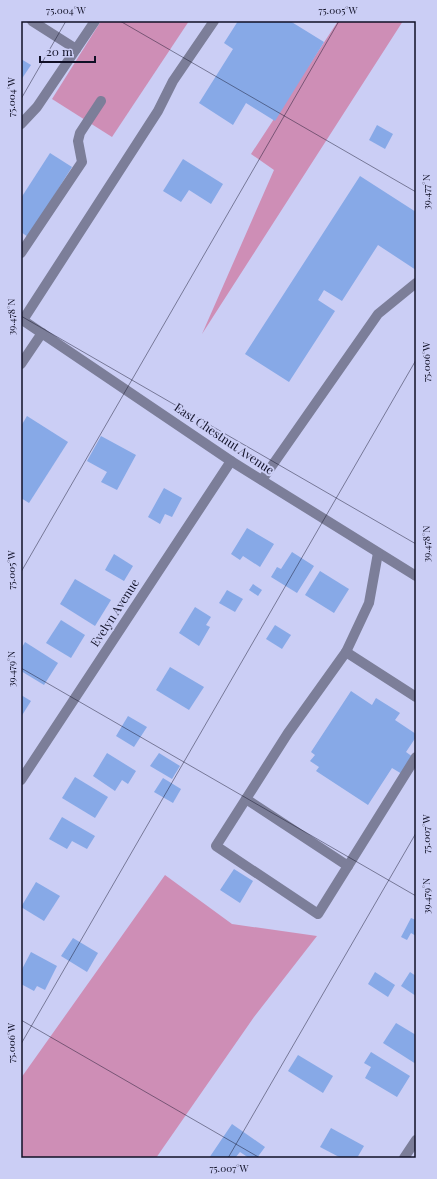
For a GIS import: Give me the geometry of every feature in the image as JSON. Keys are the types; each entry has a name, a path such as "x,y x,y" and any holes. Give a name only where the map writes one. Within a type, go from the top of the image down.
{"street":[{"path":"32,21 76,49"},
{"path":"21,124 37,107 95,21"},
{"path":"22,320 158,111 173,81 214,21"},
{"path":"21,253 82,162 78,141 80,133 101,101"},
{"path":"262,480 378,314 416,283"},
{"name":"East Chestnut Avenue","path":"22,320 231,461 416,576"},
{"path":"21,364 42,333"},
{"name":"Evelyn Avenue","path":"21,780 231,461"},
{"path":"378,553 369,604 346,652 288,733 216,846 318,914 416,757"},
{"path":"346,652 416,697"},
{"path":"246,799 348,866"},
{"path":"404,1158 416,1140"}],"shaded area":[{"path":"101,21 189,21 112,137 52,99"},
{"path":"338,21 403,21 202,334 274,170 251,154"},
{"path":"165,875 232,924 317,936 254,1017 156,1158 21,1158 21,1078"}],"building":[{"path":"238,21 290,21 324,42 275,121 246,103 233,125 199,103 233,49 224,43"},
{"path":"21,59 31,65 21,80"},
{"path":"377,125 393,134 385,149 369,140"},
{"path":"50,153 72,167 28,237 21,232 21,198"},
{"path":"183,159 223,184 211,204 189,190 181,202 163,191"},
{"path":"360,176 416,212 416,270 378,245 342,301 324,290 318,300 335,311 289,382 245,354"},
{"path":"27,416 68,442 29,503 21,498 21,426"},
{"path":"101,436 136,455 117,490 101,482 107,472 87,461"},
{"path":"164,488 182,498 172,517 165,514 160,524 148,517"},
{"path":"247,528 274,544 260,567 243,556 240,560 231,554"},
{"path":"292,552 314,566 297,593 271,577 277,567 281,569"},
{"path":"114,554 133,566 124,581 105,570"},
{"path":"320,571 349,589 334,613 305,595"},
{"path":"75,579 111,600 95,626 60,604"},
{"path":"253,584 262,590 258,596 249,590"},
{"path":"227,590 243,599 235,612 219,603"},
{"path":"195,607 211,617 206,625 210,627 199,646 179,633"},
{"path":"61,620 85,635 71,658 46,643"},
{"path":"275,625 291,635 282,649 266,639"},
{"path":"25,642 58,663 44,685 21,671 21,649"},
{"path":"170,667 204,687 189,710 156,690"},
{"path":"351,691 372,705 376,698 400,713 395,720 416,734 416,737 406,752 413,757 402,774 392,768 368,805 316,771 319,767 310,761 315,755 311,752"},
{"path":"21,695 31,701 21,717"},
{"path":"128,716 147,727 134,747 116,736"},
{"path":"107,753 136,771 128,784 122,780 115,791 93,776"},
{"path":"159,753 180,766 172,779 150,766"},
{"path":"75,777 108,797 95,818 62,798"},
{"path":"163,778 181,789 173,803 154,792"},
{"path":"62,817 95,836 87,849 72,841 67,849 49,839"},
{"path":"234,869 253,881 240,903 220,890"},
{"path":"36,882 60,896 44,921 21,907"},
{"path":"411,918 416,920 416,936 411,933 407,940 401,937"},
{"path":"73,938 98,953 87,972 61,956"},
{"path":"31,952 57,966 45,990 37,986 34,991 21,984 21,971"},
{"path":"375,972 395,985 388,997 368,984"},
{"path":"410,972 416,976 416,996 401,986"},
{"path":"396,1023 416,1035 416,1064 383,1043"},
{"path":"371,1052 410,1076 397,1097 365,1078 371,1067 364,1063"},
{"path":"298,1055 333,1076 323,1093 288,1071"},
{"path":"232,1124 265,1147 257,1158 249,1158 240,1152 235,1158 209,1158"},
{"path":"331,1128 364,1146 357,1158 341,1158 320,1147"}]}
